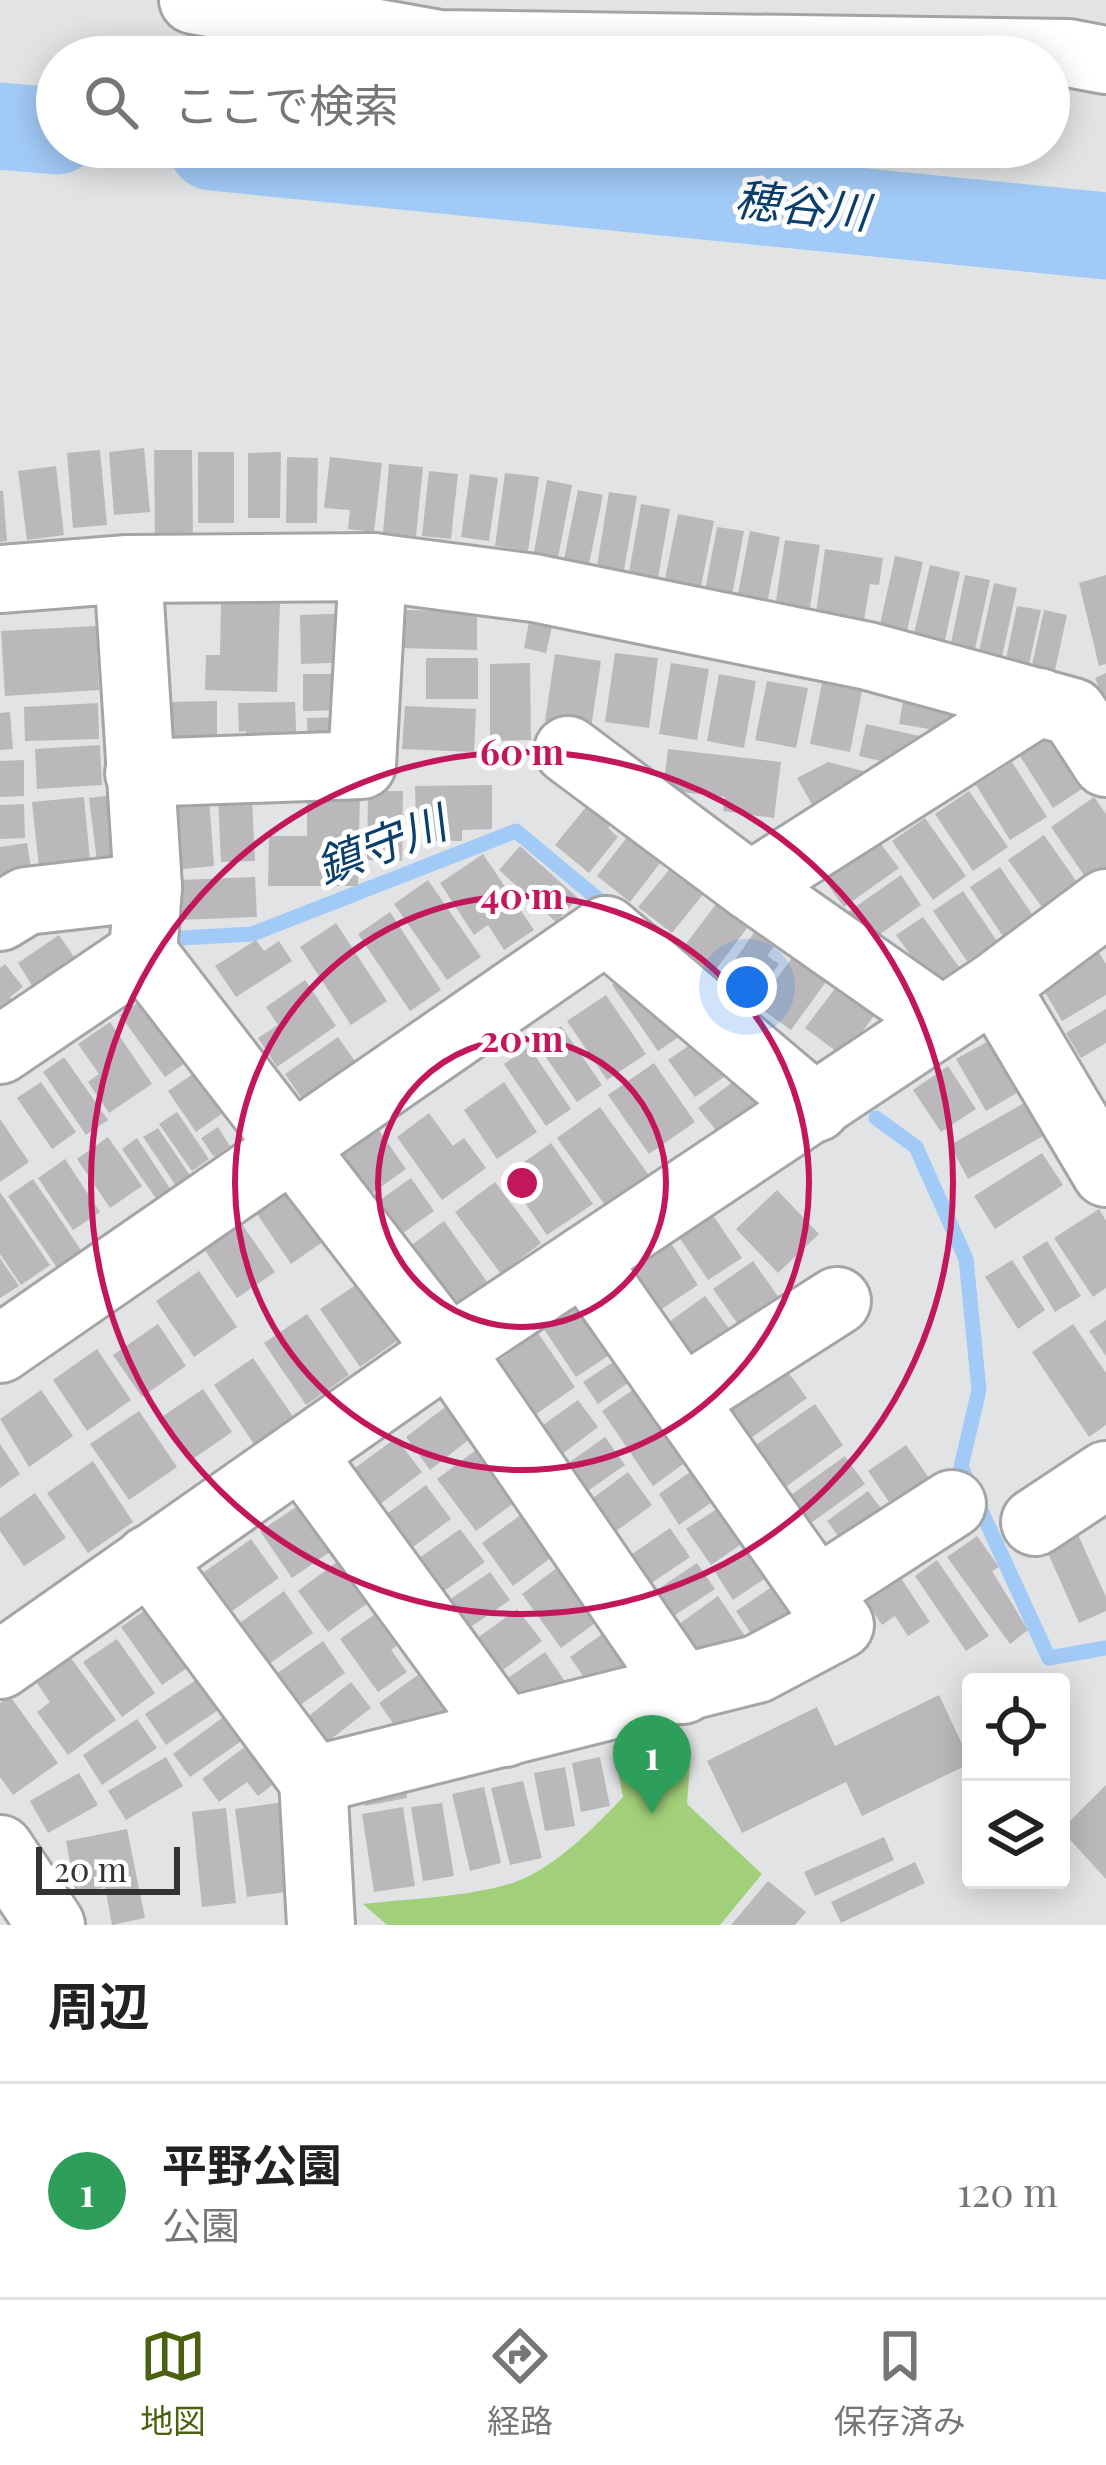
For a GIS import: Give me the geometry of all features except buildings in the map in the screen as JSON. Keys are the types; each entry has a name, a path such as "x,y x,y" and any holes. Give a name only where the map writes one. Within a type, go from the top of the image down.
{"street":[{"path":"193,0 394,36"},
{"path":"1070,52 1106,60"},
{"path":"139,773 362,765 374,567"},
{"path":"0,579 128,568 374,567 534,588 868,656 1039,701 1073,712 1106,763"},
{"path":"128,568 148,887 143,953 449,1350 683,1690"},
{"path":"750,886 1039,701"},
{"path":"568,750 941,1020"},
{"path":"0,917 26,902 148,887"},
{"path":"0,1665 449,1350 995,986 1106,903"},
{"path":"0,1349 606,930 815,1108"},
{"path":"0,1050 143,953"},
{"path":"995,986 1106,1173"},
{"path":"313,1780 758,1669 840,1624 584,1260"},
{"path":"682,1400 837,1301"},
{"path":"301,1454 505,1733"},
{"path":"1035,1522 1106,1475"},
{"path":"817,1591 952,1504"},
{"path":"149,1559 313,1780 318,1925"},
{"path":"0,1850 51,1925"}],"green space":[{"path":"673,1718 690,1765 687,1804 762,1874 720,1925 387,1925 363,1904 494,1888 542,1869 579,1841 623,1797 613,1746"}],"waterway":[{"name":"穂谷川","path":"0,126 36,129"},
{"name":"穂谷川","path":"423,168 1106,236"},
{"name":"鎮守川","path":"181,938 252,934 516,831 611,910"},
{"name":"鎮守川","path":"876,1118 916,1147 966,1259 979,1390 961,1467 1049,1658 1106,1648"}],"place":[{"name":"平野公園","path":"652,1814"}]}
